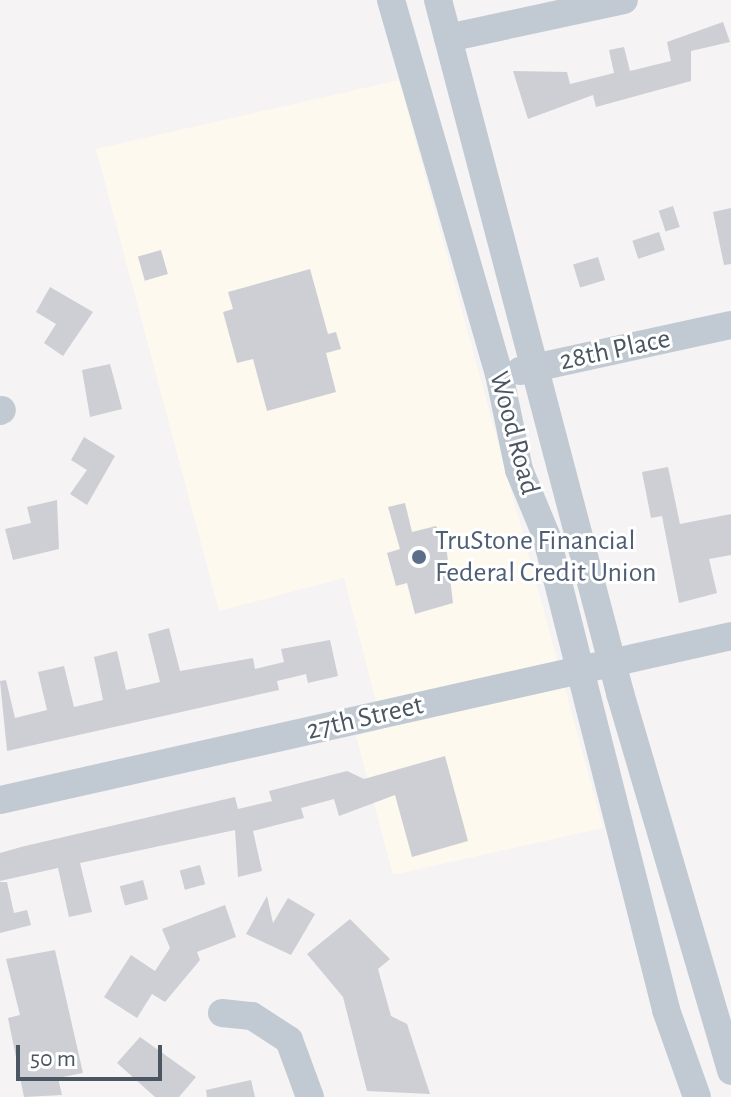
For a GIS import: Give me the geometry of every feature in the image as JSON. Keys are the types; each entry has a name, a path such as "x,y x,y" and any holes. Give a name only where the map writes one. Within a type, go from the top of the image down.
{"street":[{"name":"Wood Road","path":"391,0 499,374 510,437 546,535 666,1010 697,1097"},
{"name":"Wood Road","path":"438,0 538,367 613,663 731,1071"},
{"path":"448,38 624,0"},
{"name":"28th Place","path":"499,374 731,325"},
{"name":"27th Street","path":"0,800 731,636"},
{"path":"222,1013 252,1016 289,1040 310,1097"}],"shaded area":[{"path":"399,80 603,828 393,875 356,736 383,729 344,578 219,611 96,149"}],"building":[{"path":"723,22 730,42 691,51 691,81 596,107 593,95 528,119 513,71 567,72 570,84 614,73 609,50 624,47 630,71 671,61 667,42"},
{"path":"673,206 680,227 666,232 659,211"},
{"path":"731,208 731,264 724,265 713,212"},
{"path":"659,232 665,250 638,259 632,241"},
{"path":"161,250 168,274 145,281 138,257"},
{"path":"598,257 605,280 580,288 573,265"},
{"path":"310,269 328,334 336,332 341,349 326,353 336,392 267,411 253,359 237,363 223,312 233,309 228,292"},
{"path":"50,287 93,312 63,356 44,343 56,324 36,312"},
{"path":"110,364 122,409 90,417 82,370"},
{"path":"84,437 115,456 87,505 70,494 87,470 71,460"},
{"path":"668,467 680,524 731,514 731,555 709,559 717,593 679,603 662,516 651,518 642,472"},
{"path":"57,500 59,549 13,560 5,529 31,523 27,507"},
{"name":"TruStone Financial Federal Credit Union","path":"405,503 412,532 436,526 446,545 453,603 415,614 407,583 396,586 387,553 400,549 388,507"},
{"path":"169,628 180,671 253,658 255,669 284,662 281,649 330,640 338,676 308,683 306,674 277,681 279,690 7,751 0,681 6,680 15,718 47,710 38,672 64,666 74,707 103,700 94,657 117,651 126,690 160,682 148,634"},
{"path":"445,756 468,841 412,857 395,795 339,816 334,799 301,808 304,818 253,831 262,871 238,877 235,830 80,863 92,912 69,917 58,868 0,881 0,853 21,847 235,797 238,809 272,801 269,791 347,771 364,779"},
{"path":"200,865 205,884 185,890 180,870"},
{"path":"143,880 148,899 125,906 120,886"},
{"path":"0,882 7,882 14,913 27,910 31,925 0,933"},
{"path":"267,896 273,923 288,898 315,914 291,955 246,934"},
{"path":"225,905 236,937 197,952 200,960 165,1002 152,994 137,1018 104,997 131,955 155,971 170,948 162,929"},
{"path":"350,919 390,959 378,969 391,1016 407,1024 430,1094 367,1091 343,997 307,954"},
{"path":"55,950 83,1073 58,1078 62,1095 24,1097 8,1018 20,1015 6,959"},
{"path":"140,1037 196,1077 179,1097 155,1097 117,1063"},
{"path":"251,1080 255,1097 207,1097 206,1090"}],"place":[{"name":"TruStone Financial Federal Credit Union","path":"419,557"}]}
